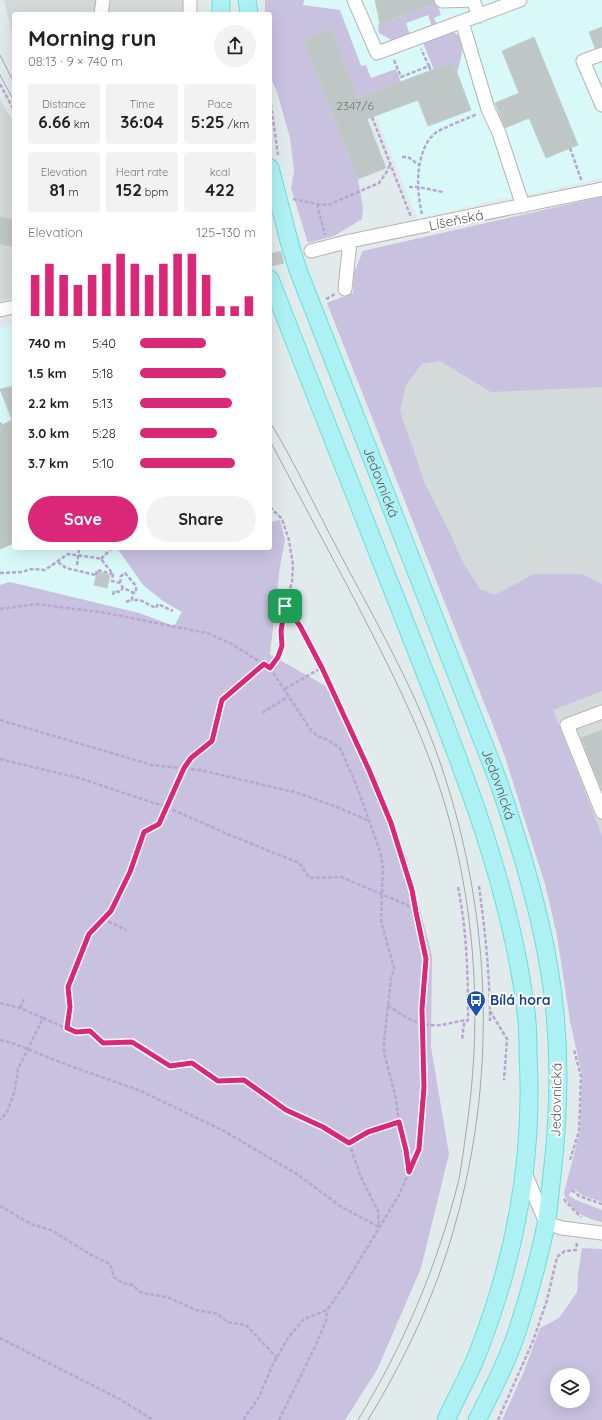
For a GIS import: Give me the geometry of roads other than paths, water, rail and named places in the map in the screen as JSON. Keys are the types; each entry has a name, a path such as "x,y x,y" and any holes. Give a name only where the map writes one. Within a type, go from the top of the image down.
{"main road":[{"path":"221,0 221,12"},
{"path":"247,0 249,12"},
{"name":"Jedovnická","path":"272,176 298,270 491,761 518,838 530,879 542,930 549,970 554,1008 558,1101 556,1142 546,1224 516,1336 494,1389 477,1420"},
{"name":"Jedovnická","path":"272,284 452,742 490,852 514,938 526,1013 530,1102 524,1173 513,1240 496,1302 476,1356 446,1420"}],"street":[{"path":"101,12 103,0"},
{"path":"190,0 190,12"},
{"path":"354,0 377,53 520,0"},
{"path":"441,0 473,0 479,16"},
{"path":"462,22 488,109 499,133 523,206"},
{"path":"602,54 583,61 602,105"},
{"name":"Líšeňská","path":"311,251 350,241 602,189"},
{"path":"345,289 350,241"},
{"path":"0,310 12,307"},
{"path":"602,712 567,725 602,812"},
{"path":"524,1173 546,1224 602,1234"}],"tunnel":[{"path":"272,260 311,251"}],"tram line":[{"path":"0,55 12,79"},
{"path":"0,75 12,97"},
{"path":"272,426 403,674 426,725 436,751 454,809 468,867 478,927 483,986 483,1047 478,1106 469,1166 455,1225 439,1276 407,1350 368,1420"},
{"path":"272,445 370,630 401,692 428,755 444,800 456,846 465,893 471,941 475,1037 472,1085 459,1179 441,1242 418,1303 390,1363 358,1420"}],"place":[{"name":"Bílá hora","path":"476,1017"}]}
